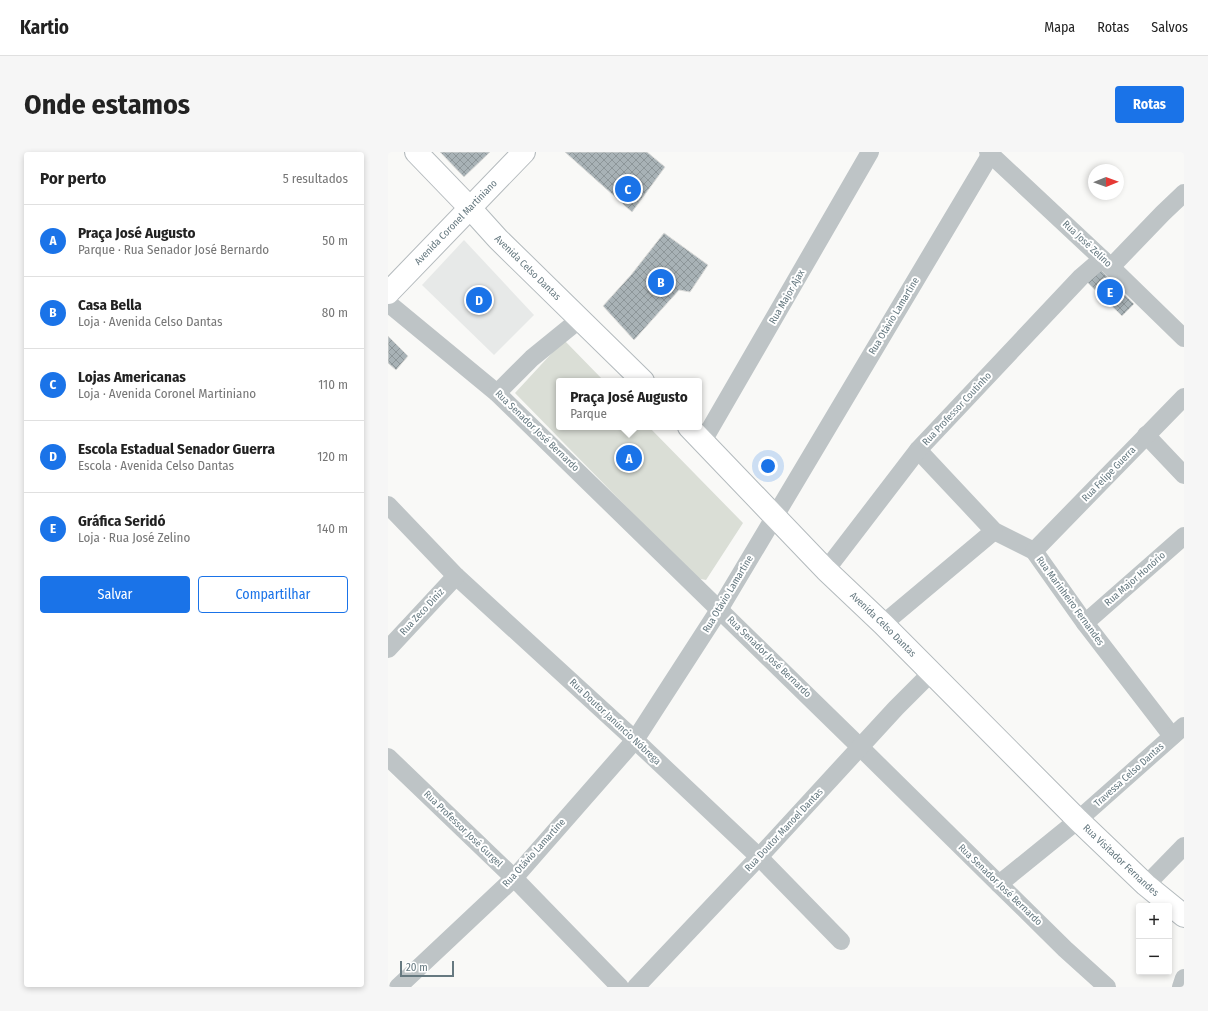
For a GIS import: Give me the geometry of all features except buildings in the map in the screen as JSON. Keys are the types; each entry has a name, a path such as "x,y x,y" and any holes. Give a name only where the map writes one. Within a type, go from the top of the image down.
{"main road":[{"name":"Avenida Celso Dantas","path":"416,152 498,239 640,378"},
{"name":"Avenida Coronel Martiniano","path":"388,293 524,152"},
{"name":"Avenida Celso Dantas","path":"696,434 826,570 883,624 1078,820"},
{"name":"Rua Visitador Fernandes","path":"1078,820 1146,885 1184,916"}],"street":[{"name":"Rua Major Ajax","path":"702,424 870,152"},
{"name":"Rua José Zelino","path":"991,153 1184,338"},
{"name":"Rua Otávio Lamartine","path":"398,987 514,878 635,740 719,610 991,153"},
{"name":"Rua Professor Coutinho","path":"826,570 918,450 1081,277 1106,263 1184,193"},
{"name":"Rua Senador José Bernardo","path":"388,303 497,393 1065,949 1107,987"},
{"path":"497,393 532,358 580,319"},
{"name":"Rua Felipe Guerra","path":"1034,551 1184,397"},
{"path":"1146,435 1184,475"},
{"name":"Rua Marinheiro Fernandes","path":"918,450 994,531 1034,551 1085,623 1178,731"},
{"name":"Rua Doutor Janúncio Nóbrega","path":"388,505 456,576 635,740 759,858 841,941"},
{"path":"883,624 994,531"},
{"name":"Rua Major Honório","path":"1085,623 1184,536"},
{"name":"Rua Zeco Diniz","path":"388,649 456,576"},
{"name":"Rua Doutor Manoel Dantas","path":"636,987 759,858 860,747 931,673"},
{"name":"Travessa Celso Dantas","path":"999,884 1078,820 1178,731"},
{"name":"Rua Professor José Gurgel","path":"388,757 514,878 620,987"},
{"path":"1146,885 1184,846"},
{"path":"1181,987 1184,978"}],"shaded area":[{"path":"464,240 534,315 494,355 422,285"},
{"path":"564,340 601,378 556,378 556,430 652,430 743,523 706,580 696,578 515,393"}],"place":[{"name":"Lojas Americanas","path":"628,189"},
{"name":"Casa Bella","path":"661,282"},
{"name":"Gráfica Seridó","path":"1110,292"},
{"name":"Escola Estadual Senador Guerra","path":"479,300"},
{"name":"Praça José Augusto","path":"629,458"}]}
